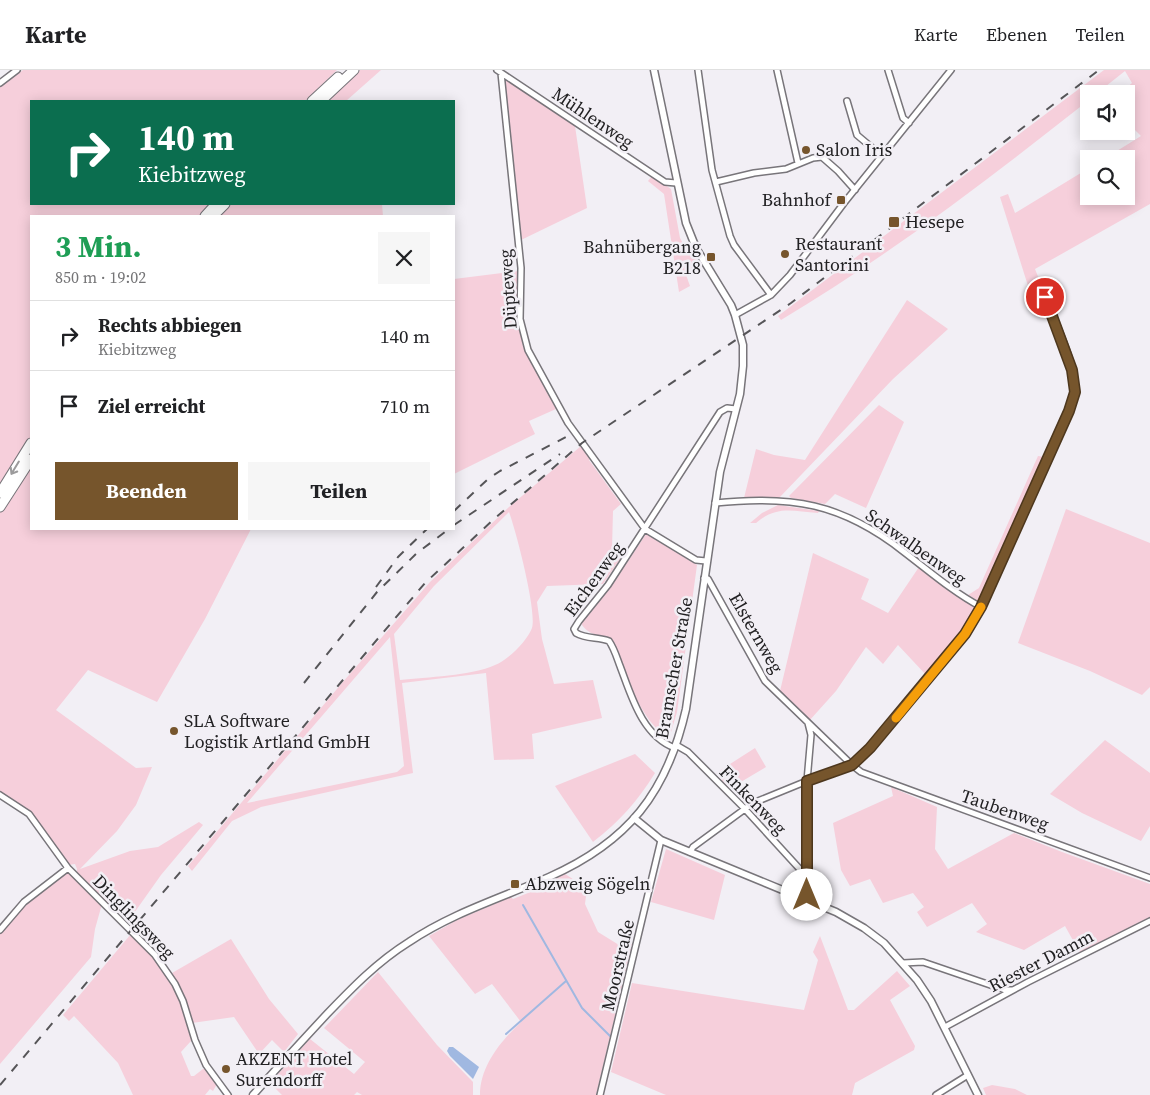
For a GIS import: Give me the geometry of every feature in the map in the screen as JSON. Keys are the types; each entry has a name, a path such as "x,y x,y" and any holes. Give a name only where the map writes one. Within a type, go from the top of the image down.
{"highway":[{"path":"313,100 345,70"},
{"path":"323,100 354,70"},
{"path":"206,215 215,205"},
{"path":"214,215 224,205"},
{"path":"0,493 30,445"},
{"path":"0,507 30,461"}],"street":[{"path":"0,83 17,70"},
{"name":"Bramscher Straße","path":"253,1095 353,987 382,960 408,942 466,910 566,868 597,850 634,818 656,791 676,746 686,709 723,455 736,409 742,373 742,337 735,315 690,236 676,183 655,70"},
{"path":"698,70 712,170 731,241 771,295"},
{"path":"777,70 798,163"},
{"path":"888,70 903,118 908,124"},
{"path":"735,315 771,295 790,275 951,70"},
{"name":"Mühlenweg","path":"499,72 664,182 676,183"},
{"name":"Düpteweg","path":"499,72 521,268 520,319 528,350 572,429 645,529"},
{"path":"847,101 857,135 882,156"},
{"path":"716,182 754,173 786,169 798,163 822,157 855,190"},
{"path":"690,852 693,847 744,808 807,781 852,765 886,730 965,634 981,607 1069,411 1075,392 1075,384 1067,355 1045,297"},
{"name":"Eichenweg","path":"676,746 663,741 646,724 636,707 609,641 580,635 574,629 608,585 720,412 727,408 736,409"},
{"name":"Schwalbenweg","path":"715,503 782,500 823,508 844,515 867,526 903,551 927,571 981,607"},
{"path":"645,529 696,560 706,562"},
{"name":"Elsternweg","path":"704,578 708,579 765,681 852,765"},
{"path":"807,900 807,781 811,735 808,722"},
{"name":"Finkenweg","path":"676,746 688,752 744,808 807,877"},
{"name":"Taubenweg","path":"852,765 862,772 1150,878"},
{"name":"Dinglingsweg","path":"0,794 29,814 68,868 156,955 166,969 183,1001 194,1040 206,1065 228,1095"},
{"path":"634,818 661,840 836,912 864,928 884,943 903,962 931,1002 978,1095"},
{"name":"Moorstraße","path":"600,1095 661,840"},
{"path":"0,930 24,902 68,868"},
{"name":"Riester Damm","path":"945,1027 1150,921"},
{"path":"903,962 923,962 1005,990 1015,990"},
{"path":"936,1095 968,1074"}],"shaded area":[{"path":"23,70 337,70 306,100 30,100 30,205 209,205 200,215 30,215 30,440 0,486 0,85 2,86"},
{"path":"360,70 381,70 347,100 327,100"},
{"path":"1104,70 1150,70 1150,204 1035,269 1043,289 1029,289 1000,197 1008,194 1015,213 1080,173 1080,205 1135,205 1135,150 1118,150 1141,136 1135,130 1135,85 1130,85 1132,83 1125,71 1107,85 1084,85"},
{"path":"504,77 575,126 587,208 521,240"},
{"path":"1080,88 1080,107 939,215 821,295 781,320 778,316"},
{"path":"652,176 671,189 680,238 686,249 689,248 701,267 686,275 690,286 679,292 664,194 648,181"},
{"path":"227,205 382,205 383,215 217,215"},
{"path":"518,271 518,319 523,347 556,409 529,421 535,434 455,474 455,279"},
{"path":"907,300 948,329 893,379 779,498 744,498 756,449 774,455 805,460"},
{"path":"879,405 904,422 866,508 835,494 825,504 791,498 789,496"},
{"path":"581,446 621,504 613,511 612,549 620,559 603,584 547,586 537,602 542,639 554,684 593,680 602,718 532,734 534,759 494,760 486,673 402,683 413,773 261,807 232,821 192,871 188,866 342,683 430,582 509,507","holes":["509,512 521,553 532,605 533,619 530,633 511,655 500,663 485,669 462,674 400,680 394,634 434,586","390,637 404,766 397,772 247,803"]},
{"path":"1038,456 1046,457 981,604 968,595 979,588"},
{"path":"30,466 30,530 250,530 205,619 157,702 88,670 56,710 136,768 152,767 136,805 117,831 80,869 130,851 158,847 199,822 203,825 161,875 127,923 77,874 75,864 68,865 35,818 23,807 0,792 0,511"},
{"path":"778,505 819,511 818,513 778,511 756,523 750,523 762,513"},
{"path":"1066,509 1150,543 1150,687 1142,695 1090,671 1018,643"},
{"path":"646,534 697,565 677,712 669,739 658,730 641,708 613,642 589,632 582,625 611,587"},
{"path":"813,553 869,579 861,599 888,613 919,567 962,599 979,609 927,676 898,645 883,664 866,647 836,691 809,721 780,691"},
{"path":"1105,740 1150,773 1150,826 1141,841 1082,813 1050,794"},
{"path":"755,748 766,767 729,789 716,773"},
{"path":"635,754 655,773 627,811 593,842 555,786"},
{"path":"891,787 937,807 935,849 948,869 1014,833 1150,884 1150,918 1080,953 1065,926 1024,950 976,932 987,924 972,903 927,927 917,912 924,907 913,893 883,903 870,879 850,886 841,870 833,823 893,796"},
{"path":"666,849 725,875 714,920 651,902"},
{"path":"64,872 71,874 102,904 95,929 91,957 0,1064 0,933 16,911"},
{"path":"565,874 587,888 585,904 598,932 619,945 632,944 596,1095 480,1095 484,1074 493,1055 506,1037 521,1022 492,984 475,994 429,936 457,920 511,897 513,899 533,891 532,889"},
{"path":"131,934 161,965 178,993 191,1041 181,1052 191,1076 194,1076 203,1069 207,1069 217,1084 213,1091 210,1089 205,1095 133,1095 118,1063 74,1016 69,1021 63,1015"},
{"path":"820,936 848,1010 854,1010 897,971 910,986 890,1000 915,1046 914,1050 855,1083 852,1095 666,1095 611,1072 632,983 804,1010 818,960 813,952"},
{"path":"231,939 269,999 298,1034 284,1052 272,1040 259,1054 234,1017 192,1023 184,998 172,973"},
{"path":"378,972 437,1045 473,1082 473,1095 362,1095 357,1092 354,1095 282,1095 270,1083 310,1039 354,1074 365,1062 324,1028"},
{"path":"992,1085 1015,1089 1027,1095 986,1095 983,1088"}],"water":[{"path":"449,1047 453,1047 479,1067 473,1079 450,1056 447,1051"}],"waterway":[{"path":"523,905 582,1008 611,1037"},
{"path":"506,1034 566,981"}],"railway":[{"path":"0,1085 425,583 493,520 582,443 791,303 1099,70"},
{"path":"455,510 488,479 500,471 570,435"},
{"path":"455,524 560,454"},
{"path":"376,587 398,557 426,530"},
{"path":"304,683 377,592 417,553 448,530"}],"slow traffic":[{"path":"896,718 965,634 981,607"}],"place":[{"name":"Salon Iris","path":"806,150"},
{"name":"Bahnhof","path":"841,200"},
{"name":"Hesepe","path":"894,222"},
{"name":"Restaurant Santorini","path":"785,254"},
{"name":"Bahnübergang B218","path":"711,257"},
{"name":"SLA Software Logistik Artland GmbH","path":"174,731"},
{"name":"Abzweig Sögeln","path":"515,884"},
{"name":"AKZENT Hotel Surendorff","path":"226,1069"}],"route":[{"path":"807,895 807,781 852,765 886,730 965,634 981,607 1069,411 1075,392 1075,384 1067,355 1045,297"}]}
